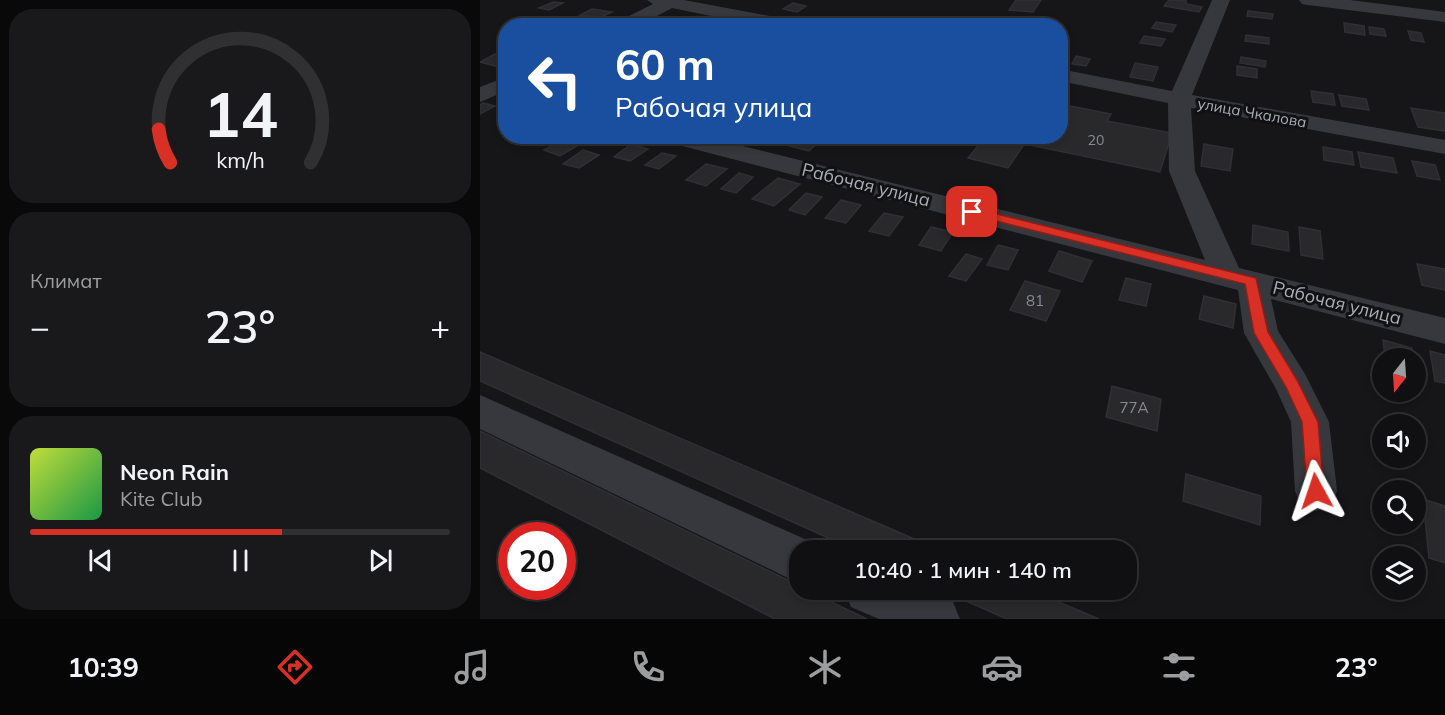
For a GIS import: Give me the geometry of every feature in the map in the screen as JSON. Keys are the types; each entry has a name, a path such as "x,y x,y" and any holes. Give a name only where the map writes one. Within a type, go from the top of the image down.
{"street":[{"path":"1221,0 1179,99 1182,171 1239,278 1262,333 1292,384 1310,422 1316,491"},
{"path":"1308,0 1445,17"},
{"path":"637,18 667,1 751,18"},
{"name":"улица Чкалова","path":"1068,77 1445,147"},
{"name":"Рабочая улица","path":"703,144 1445,331"},
{"path":"480,411 789,555"},
{"path":"891,600 936,619"}],"building":[{"path":"1016,0 1041,0 1033,12 1009,10"},
{"path":"1169,0 1186,0 1186,4 1202,7 1199,12 1164,6"},
{"path":"553,2 563,3 549,10 539,8"},
{"path":"793,3 806,6 797,12 783,9"},
{"path":"592,9 612,12 599,18 580,15"},
{"path":"1248,11 1273,14 1272,19 1247,16"},
{"path":"1156,22 1176,25 1172,32 1152,28"},
{"path":"1344,23 1364,26 1365,35 1345,32"},
{"path":"1369,27 1384,29 1386,36 1370,34"},
{"path":"1408,31 1421,33 1424,42 1411,40"},
{"path":"1246,35 1269,38 1269,44 1245,41"},
{"path":"1144,36 1165,39 1161,46 1140,43"},
{"path":"495,54 498,55 498,67 480,62"},
{"path":"1076,56 1090,59 1086,66 1072,64"},
{"path":"1241,57 1266,61 1265,67 1240,63"},
{"path":"1135,63 1158,67 1153,81 1130,77"},
{"path":"1237,66 1257,69 1257,78 1237,75"},
{"path":"1311,91 1333,94 1335,105 1313,102"},
{"path":"1339,95 1366,99 1369,110 1342,106"},
{"path":"483,103 495,106 480,114 480,105"},
{"path":"1068,106 1111,114 1107,121 1172,133 1160,172 1025,144 1068,144"},
{"path":"1411,108 1445,113 1445,131 1418,127"},
{"path":"554,144 580,144 560,156 544,150"},
{"path":"631,144 648,149 630,161 614,157"},
{"path":"782,144 817,144 809,151"},
{"path":"979,144 1023,146 1008,168 968,158"},
{"path":"1204,144 1233,149 1230,171 1201,166"},
{"path":"1323,147 1352,152 1354,165 1324,160"},
{"path":"583,150 599,155 579,168 563,164"},
{"path":"1358,152 1393,158 1397,173 1361,167"},
{"path":"662,153 676,156 659,169 645,165"},
{"path":"1412,161 1435,165 1440,180 1417,176"},
{"path":"706,164 727,169 706,186 686,180"},
{"path":"739,173 753,177 736,193 721,189"},
{"path":"778,178 800,184 774,206 752,199"},
{"path":"806,193 822,197 805,215 789,210"},
{"path":"841,200 861,205 846,223 825,218"},
{"path":"884,213 903,217 889,236 869,231"},
{"path":"1253,225 1288,232 1289,251 1252,244"},
{"path":"931,227 953,232 941,251 919,245"},
{"path":"1299,227 1320,231 1323,259 1301,255"},
{"path":"998,245 1018,250 1008,270 987,265"},
{"path":"1059,251 1092,261 1082,282 1049,271"},
{"path":"966,254 982,259 966,281 949,276"},
{"path":"1417,264 1445,269 1445,290 1422,285"},
{"path":"1126,278 1151,284 1146,306 1119,300"},
{"path":"1025,281 1060,291 1046,321 1010,310"},
{"path":"1204,296 1236,304 1233,328 1199,319"},
{"path":"1383,340 1412,348 1384,348"},
{"path":"1430,351 1445,355 1445,383 1435,381"},
{"path":"480,352 917,540 833,540 480,381"},
{"path":"1112,386 1161,399 1157,431 1106,417"},
{"path":"480,431 789,581 789,600 827,600 867,619 775,619 480,468"},
{"path":"1186,474 1261,496 1260,525 1183,501"},
{"path":"1426,500 1445,506 1445,563 1429,558"},
{"path":"964,600 1054,600 1099,619 1007,619"}],"route":[{"path":"972,212 1251,281 1262,333 1292,384 1310,422 1316,491"}]}
